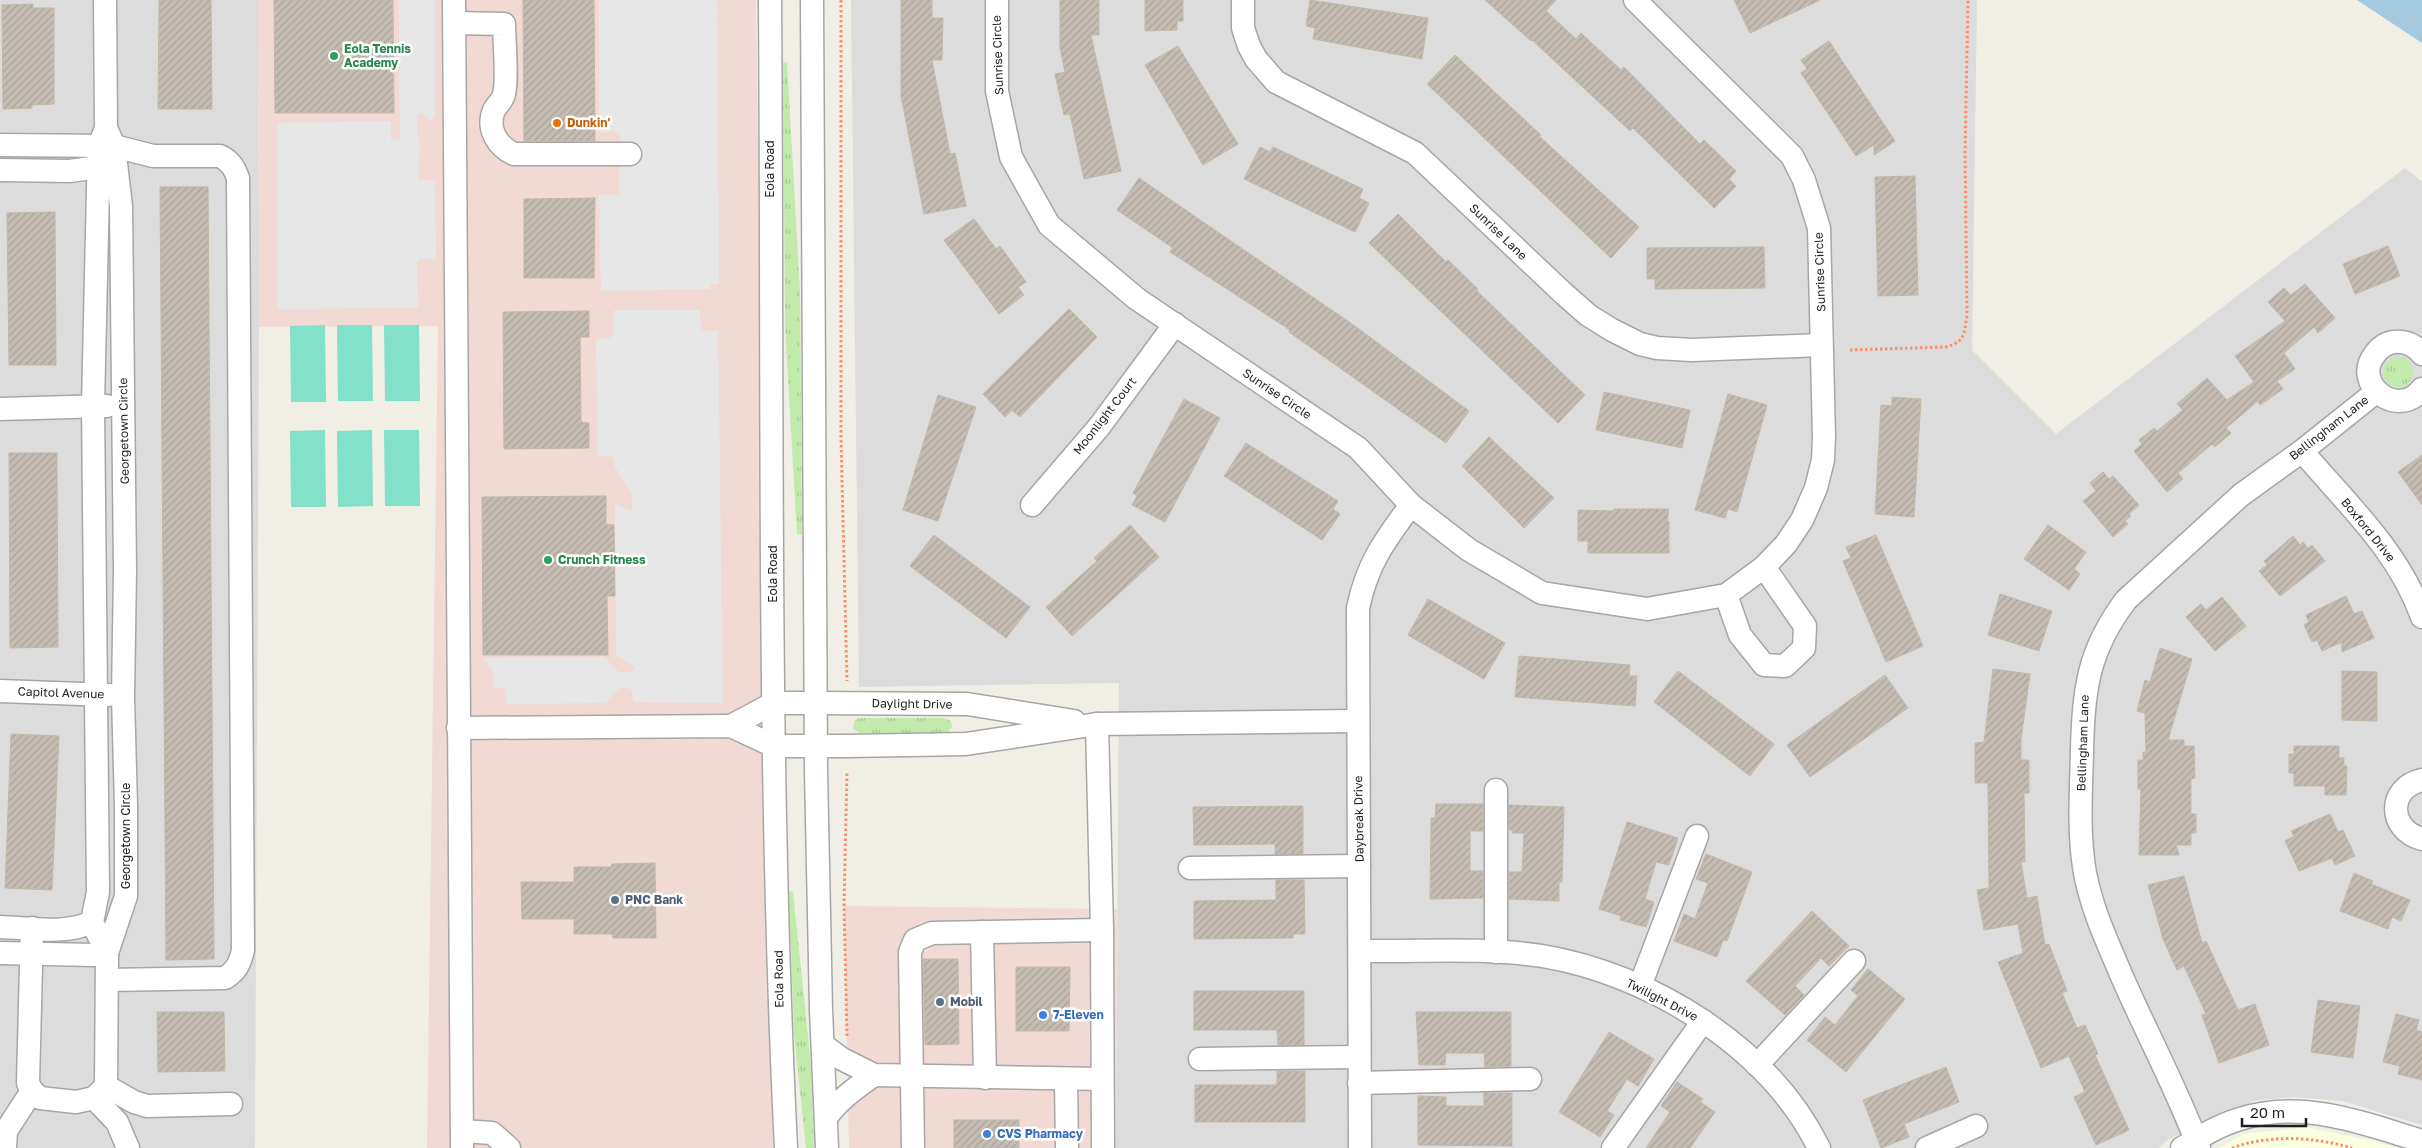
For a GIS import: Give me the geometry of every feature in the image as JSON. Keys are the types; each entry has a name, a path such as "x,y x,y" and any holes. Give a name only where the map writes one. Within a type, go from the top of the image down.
{"street":[{"name":"Georgetown Circle","path":"92,922 98,892 93,405 107,151 105,0"},
{"path":"454,0 462,1140 492,1132 509,1148"},
{"name":"Eola Road","path":"770,0 774,746 780,1024 786,1148"},
{"path":"812,0 816,746 827,1148"},
{"name":"Sunrise Circle","path":"997,0 997,91 1010,157 1049,225 1137,299 1358,448 1411,505 1469,550 1542,593 1647,609 1726,595 1764,567 1786,544 1802,520 1816,488 1823,460 1824,437 1819,228 1804,180 1792,156 1644,3"},
{"name":"Sunrise Lane","path":"1243,0 1243,28 1249,46 1256,59 1276,82 1415,152 1563,293 1588,315 1612,330 1640,344 1674,350 1821,345"},
{"path":"455,23 504,24 504,94 493,112 496,140 504,150 514,154 630,154"},
{"path":"0,145 107,151 153,156 220,156 228,160 238,178 241,961 235,972 226,978 108,980"},
{"name":"Georgetown Circle","path":"107,151 122,206 125,571 123,696 126,806 126,896 107,953"},
{"path":"0,170 70,171 107,151"},
{"name":"Moonlight Court","path":"1032,506 1099,427 1175,324"},
{"name":"Bellingham Lane","path":"2422,354 2411,345 2400,342 2388,343 2378,349 2371,358 2368,370 2370,382 2376,392 2385,399 2396,402 2408,400 2422,389"},
{"name":"Bellingham Lane","path":"2192,1145 2092,901 2082,843 2081,771 2085,691 2101,640 2113,617 2126,600 2241,495 2302,451 2376,392"},
{"path":"0,409 93,405 123,407"},
{"name":"Boxford Drive","path":"2302,451 2357,513 2396,564 2416,600 2422,617"},
{"name":"Daybreak Drive","path":"1360,1148 1358,1057 1360,951 1357,721 1358,608 1363,584 1380,546 1411,505"},
{"path":"1726,595 1740,635 1764,665 1785,666 1804,648 1804,626 1764,567"},
{"name":"Capitol Avenue","path":"0,691 123,696"},
{"name":"Daylight Drive","path":"731,726 774,703 967,704 1097,724"},
{"name":"Daylight Drive","path":"458,728 731,726 774,746 816,746 966,744 1097,724 1357,721"},
{"path":"1097,724 1102,930 1103,1148"},
{"path":"2422,780 2404,790 2396,809 2403,830 2422,839"},
{"path":"1496,790 1496,952"},
{"path":"1640,986 1697,836"},
{"path":"1190,868 1359,866"},
{"path":"0,926 68,929 81,927 92,922 107,953 108,980 100,1092 117,1122 128,1148"},
{"path":"32,928 28,1083 32,1091 40,1098 54,1101 76,1102 100,1092 147,1106 230,1104"},
{"path":"913,1148 910,952 915,940 932,933 1102,930"},
{"path":"982,932 985,1078"},
{"name":"Twilight Drive","path":"1360,951 1496,952 1542,956 1580,965 1640,986 1702,1021 1733,1043 1782,1092 1807,1123 1819,1148"},
{"path":"0,952 93,955 107,953"},
{"path":"1756,1065 1854,961"},
{"path":"1613,1148 1702,1021"},
{"path":"823,1045 842,1059 874,1075 1066,1080 1102,1079"},
{"path":"1200,1059 1358,1057"},
{"path":"826,1118 844,1097 874,1075"},
{"path":"1359,1083 1530,1079"},
{"path":"1066,1080 1067,1148"},
{"path":"5,1148 6,1131 32,1091"},
{"path":"2192,1145 2240,1118 2270,1112 2305,1110 2339,1116 2422,1141 2420,1148"},
{"path":"1055,1148 1066,1116"},
{"path":"1927,1148 1976,1126"}],"path":[{"path":"841,0 841,438 847,681"},
{"path":"1850,350 1946,347 1959,343 1964,334 1967,315 1965,153 1968,0"},
{"path":"847,771 844,906 847,1044"},
{"path":"2232,1148 2252,1143 2293,1138 2327,1141 2352,1148"}],"shaded area":[{"path":"0,0 258,0 259,327 255,1148 0,1148"},
{"path":"258,0 756,0 773,1148 427,1148 438,326 259,327"},
{"path":"399,0 435,0 435,117 430,120 423,113 418,114 417,134 420,140 418,177 420,180 435,181 436,259 419,259 417,263 418,308 277,309 277,123 391,121 391,140 397,140 400,137"},
{"path":"599,0 717,0 719,284 711,284 710,289 601,291 599,195 619,195 620,137 615,131 599,132"},
{"path":"851,0 1977,0 1972,350 2056,434 2405,168 2422,182 2422,1125 2342,1101 2295,1097 2258,1100 2224,1111 2166,1141 2159,1148 1116,1148 1119,683 859,687"},
{"path":"614,310 700,310 701,329 705,331 718,331 723,703 633,702 632,690 624,687 620,688 605,703 506,704 505,690 502,687 493,688 493,671 483,658 604,657 619,672 628,673 634,670 634,666 616,655 615,504 632,511 632,494 614,465 614,457 598,456 596,339 610,338 614,335"},
{"path":"844,906 1117,909 1116,1148 849,1148"},
{"path":"2306,1127 2378,1142 2397,1148 2218,1148 2244,1134"}],"green space":[{"path":"787,62 800,292 802,535 797,534 785,326 783,63"},
{"path":"325,325 326,402 291,402 290,326"},
{"path":"337,325 372,325 373,401 338,401"},
{"path":"384,325 419,325 420,401 385,401"},
{"path":"2398,357 2409,361 2413,372 2409,383 2398,387 2387,383 2383,372 2387,361"},
{"path":"325,430 326,507 291,507 290,431"},
{"path":"372,430 373,506 338,507 337,431"},
{"path":"384,430 419,430 420,506 385,506"},
{"path":"859,718 944,718 951,721 952,727 947,733 860,733 853,729 854,721"},
{"path":"789,891 793,892 811,1066 814,1148 806,1148 794,1034"}],"water":[{"path":"2357,0 2422,0 2422,43"}],"building":[{"path":"159,0 211,0 212,109 158,109"},
{"name":"Eola Tennis Academy","path":"274,0 393,0 394,113 275,113"},
{"path":"523,0 594,0 595,141 524,141"},
{"path":"901,0 932,0 932,18 943,18 942,60 932,60 950,154 955,153 966,206 924,214 901,96"},
{"path":"1060,0 1099,0 1099,35 1091,35 1121,171 1084,179 1070,114 1064,115 1055,74 1065,72 1060,48"},
{"path":"1145,0 1183,0 1183,21 1177,21 1177,30 1145,31"},
{"path":"1310,0 1428,18 1422,59 1313,39 1315,28 1306,26"},
{"path":"1485,0 1556,0 1546,11 1576,39 1581,33 1621,70 1624,67 1700,144 1704,140 1736,171 1729,179 1736,186 1714,208 1633,128 1630,131 1532,40"},
{"path":"1734,0 1820,0 1750,33"},
{"path":"33,4 33,8 54,8 54,104 32,105 32,108 3,109 2,5"},
{"path":"1829,41 1895,141 1874,155 1874,145 1856,156 1801,73 1807,69 1801,60"},
{"path":"1178,46 1238,144 1203,165 1145,65"},
{"path":"1455,55 1541,135 1539,136 1639,227 1611,258 1427,84"},
{"path":"1260,147 1270,152 1273,147 1363,189 1359,198 1369,203 1355,232 1244,179"},
{"path":"1915,176 1918,295 1878,296 1875,177"},
{"path":"1139,178 1355,326 1469,411 1446,443 1289,332 1290,330 1170,252 1173,248 1117,210"},
{"path":"160,187 208,187 214,959 166,960"},
{"path":"595,198 594,278 524,278 524,199"},
{"path":"55,212 56,365 9,365 7,213"},
{"path":"1398,214 1446,262 1448,260 1478,289 1477,291 1585,395 1558,423 1369,243"},
{"path":"974,219 996,249 1000,246 1026,282 1018,287 1024,295 999,314 944,240"},
{"path":"2388,246 2400,276 2355,294 2343,264"},
{"path":"1764,247 1765,288 1655,289 1655,279 1647,279 1647,248"},
{"path":"2305,284 2335,318 2318,333 2314,327 2284,353 2295,369 2277,381 2283,389 2260,405 2258,401 2226,428 2231,433 2215,447 2212,444 2178,473 2183,479 2167,492 2134,451 2142,444 2139,440 2154,428 2157,431 2183,410 2177,404 2207,378 2227,400 2254,382 2235,356 2285,321 2268,302 2284,288 2291,295"},
{"path":"1069,309 1097,337 1020,417 1012,410 1005,417 983,394"},
{"path":"589,311 589,337 580,337 581,422 589,423 589,448 504,449 503,312"},
{"path":"1604,392 1690,410 1682,448 1596,430"},
{"path":"1728,394 1767,405 1737,512 1728,509 1725,518 1695,510"},
{"path":"938,395 976,407 938,521 903,510"},
{"path":"1892,397 1921,399 1914,517 1875,514 1881,405 1892,406"},
{"path":"1184,399 1220,418 1165,522 1132,505 1137,496 1133,493"},
{"path":"1489,437 1554,498 1524,528 1462,466"},
{"path":"1246,443 1338,501 1333,509 1340,514 1322,540 1224,476"},
{"path":"9,453 57,453 58,647 10,648"},
{"path":"2422,455 2422,505 2398,472"},
{"path":"2103,472 2109,479 2113,476 2139,505 2129,514 2131,516 2125,521 2128,524 2113,537 2083,501 2096,491 2090,483"},
{"name":"Crunch Fitness","path":"606,496 606,524 614,525 615,596 607,596 608,655 483,655 482,497"},
{"path":"1614,509 1669,509 1667,521 1669,522 1669,553 1588,553 1588,541 1578,541 1578,510 1614,511"},
{"path":"1130,525 1159,557 1072,636 1046,607 1097,561 1094,558"},
{"path":"2048,525 2086,552 2074,569 2080,574 2069,590 2024,559"},
{"path":"934,535 1030,607 1006,638 910,566"},
{"path":"1876,535 1923,646 1886,662 1843,561 1851,558 1846,547"},
{"path":"2293,536 2300,545 2303,542 2308,548 2312,545 2325,561 2280,596 2259,571 2267,565 2264,561"},
{"path":"2000,594 2052,611 2039,651 1988,635"},
{"path":"2346,596 2354,614 2362,611 2374,638 2342,652 2342,642 2322,651 2317,640 2312,642 2304,625 2309,622 2306,615"},
{"path":"2222,597 2246,626 2215,651 2186,617 2201,604 2206,610"},
{"path":"1428,599 1505,643 1484,679 1408,635"},
{"path":"2160,648 2192,659 2168,740 2184,740 2184,746 2194,746 2195,778 2191,779 2191,814 2196,814 2196,833 2191,833 2191,845 2176,845 2179,855 2139,855 2141,789 2138,789 2138,760 2143,760 2143,752 2146,752 2145,713 2137,711 2145,680 2150,682"},
{"path":"1519,656 1630,665 1629,676 1637,676 1635,706 1515,697"},
{"path":"1993,669 2030,674 2021,739 2021,760 2029,760 2029,793 2024,793 2025,862 2021,862 2027,898 2037,896 2045,945 2049,944 2067,991 2062,993 2077,1028 2085,1025 2098,1054 2095,1055 2129,1130 2096,1145 2074,1097 2085,1092 2069,1056 2041,1068 1998,962 2023,953 2018,924 1984,930 1977,890 1989,888 1988,783 1975,783 1975,743 1984,742"},
{"path":"1678,671 1774,744 1750,776 1654,702"},
{"path":"2342,671 2377,672 2377,721 2342,720"},
{"path":"1885,675 1908,708 1810,777 1787,745"},
{"path":"11,734 59,736 52,890 5,888"},
{"path":"2294,746 2339,746 2339,758 2344,758 2344,766 2347,766 2346,795 2325,795 2325,786 2294,786 2294,773 2289,773 2289,754 2294,754"},
{"path":"1436,804 1483,804 1483,831 1470,831 1470,871 1483,871 1483,898 1430,899 1431,818 1435,818"},
{"path":"1509,805 1564,807 1562,882 1559,882 1559,901 1509,899 1509,872 1522,872 1524,833 1512,833 1512,830 1509,830"},
{"path":"1303,806 1303,854 1275,854 1275,844 1194,845 1193,807"},
{"path":"2330,814 2338,832 2343,830 2355,856 2335,865 2332,858 2299,871 2285,841 2294,836 2291,831"},
{"path":"1627,822 1678,838 1669,865 1656,862 1645,899 1654,902 1646,927 1620,920 1621,916 1599,909"},
{"path":"1706,854 1752,872 1727,941 1723,940 1717,957 1674,941 1684,914 1695,919 1708,883 1696,879"},
{"name":"PNC Bank","path":"655,863 656,938 613,938 612,934 574,934 574,919 522,919 521,882 574,882 574,867 611,867 612,864"},
{"path":"2354,873 2373,881 2371,884 2410,900 2401,921 2392,917 2388,929 2340,911"},
{"path":"2184,876 2202,943 2206,941 2238,1010 2255,1004 2269,1045 2219,1063 2202,1015 2206,1014 2184,966 2177,970 2163,939 2148,885"},
{"path":"1276,880 1304,880 1305,934 1293,934 1293,938 1194,939 1194,901 1276,900"},
{"path":"1812,911 1849,946 1829,966 1821,958 1795,986 1804,995 1785,1015 1746,981"},
{"name":"Mobil","path":"923,959 958,959 959,1044 925,1045"},
{"name":"7-Eleven","path":"1016,967 1070,967 1069,1031 1016,1031"},
{"path":"1868,969 1905,999 1846,1072 1807,1040 1825,1017 1835,1025 1858,996 1851,990"},
{"path":"1194,991 1304,991 1304,1045 1278,1045 1277,1030 1194,1030"},
{"path":"2318,1000 2360,1006 2353,1058 2311,1052"},
{"path":"157,1012 224,1012 225,1071 158,1072"},
{"path":"1416,1012 1511,1012 1511,1066 1485,1067 1484,1053 1446,1053 1445,1065 1419,1065"},
{"path":"2396,1014 2419,1020 2416,1030 2422,1032 2422,1080 2398,1074 2400,1066 2383,1062"},
{"path":"1609,1032 1654,1059 1638,1086 1627,1079 1607,1111 1614,1115 1600,1137 1559,1112"},
{"path":"1946,1067 1959,1102 1904,1124 1909,1137 1881,1148 1863,1100"},
{"path":"1277,1071 1305,1071 1305,1122 1195,1122 1195,1085 1277,1085"},
{"path":"1677,1082 1703,1099 1700,1102 1715,1112 1690,1148 1646,1148 1670,1112 1661,1106"},
{"path":"1484,1093 1512,1093 1512,1146 1418,1145 1418,1096 1446,1097 1446,1106 1484,1106"},
{"name":"CVS Pharmacy","path":"954,1120 1019,1120 1019,1148 954,1148"}],"place":[{"name":"Eola Tennis Academy","path":"334,56"},
{"name":"Dunkin'","path":"557,123"},
{"name":"Crunch Fitness","path":"548,560"},
{"name":"PNC Bank","path":"615,900"},
{"name":"Mobil","path":"940,1002"},
{"name":"7-Eleven","path":"1043,1015"},
{"name":"CVS Pharmacy","path":"987,1134"}]}
